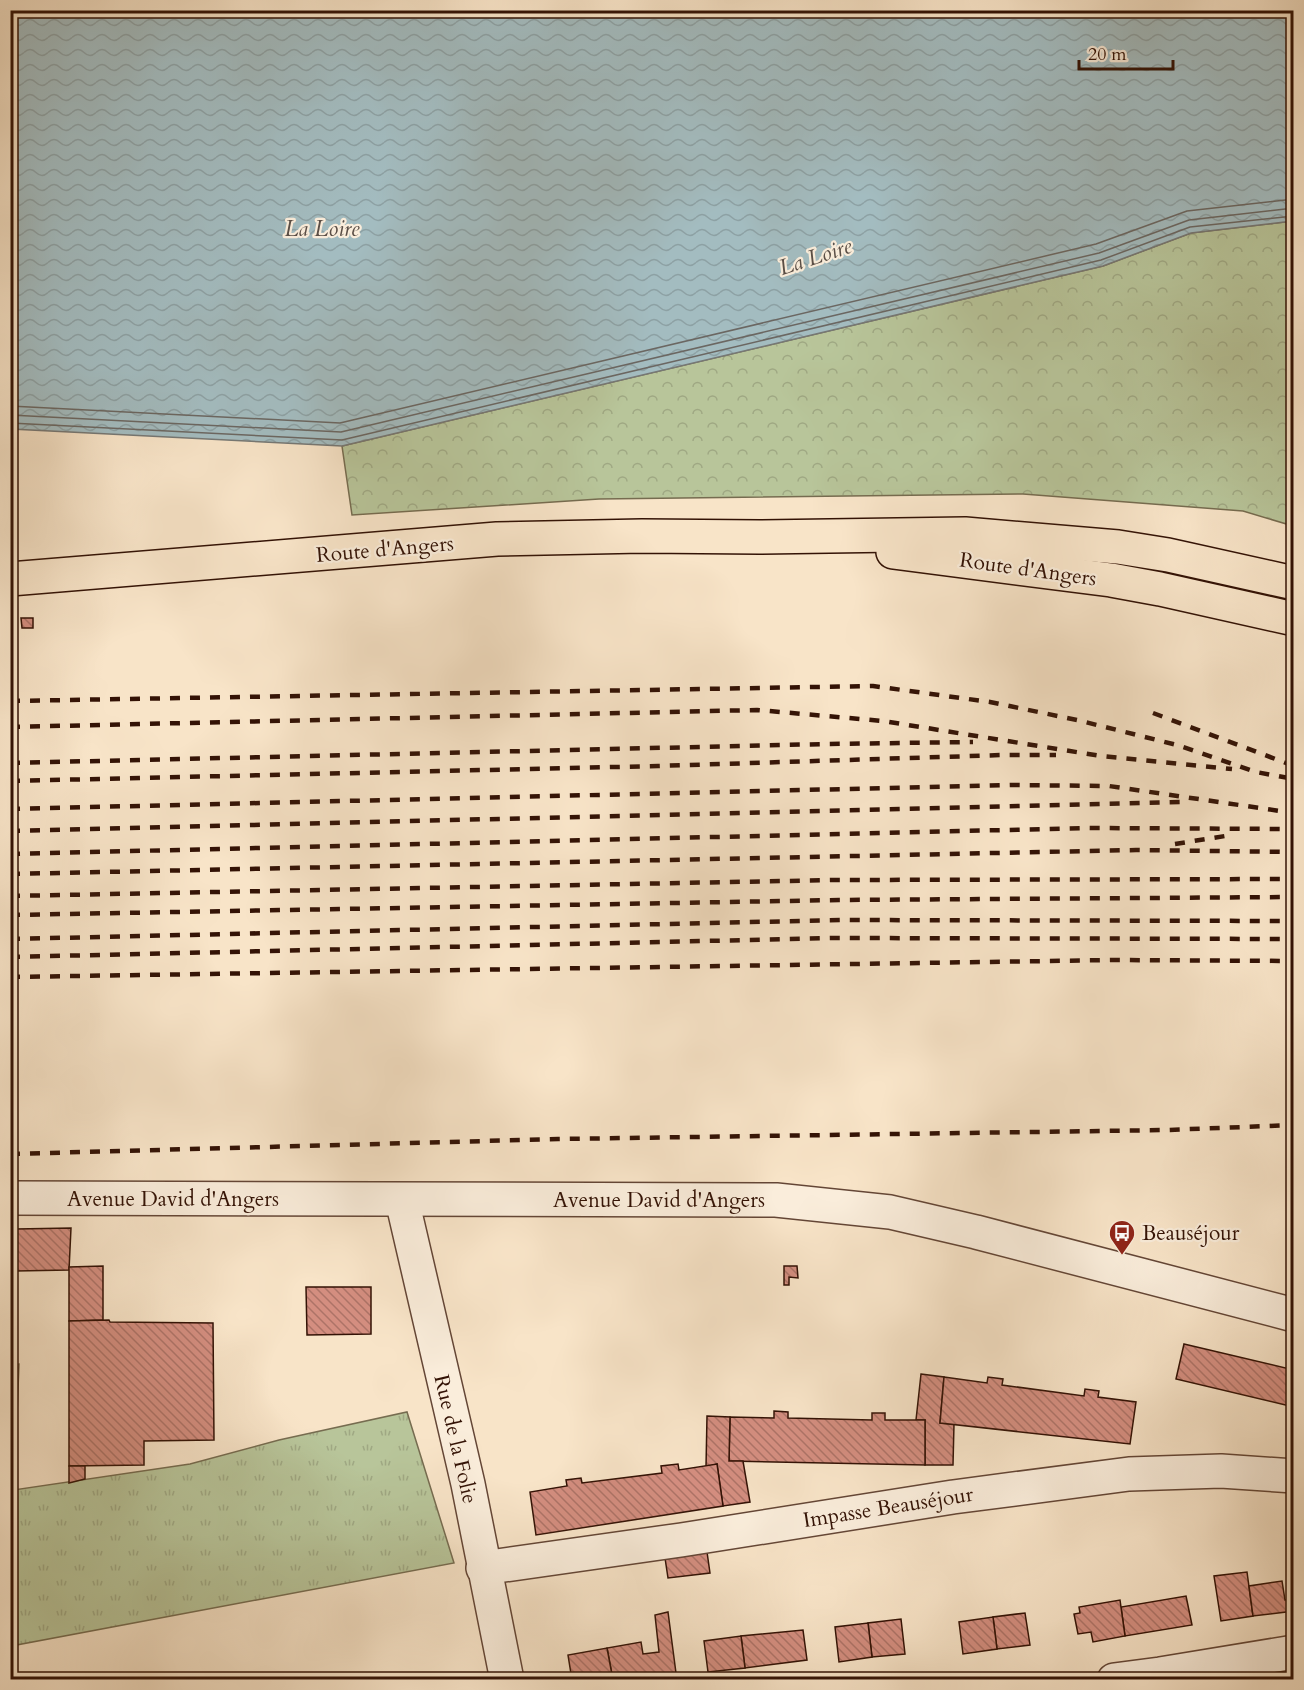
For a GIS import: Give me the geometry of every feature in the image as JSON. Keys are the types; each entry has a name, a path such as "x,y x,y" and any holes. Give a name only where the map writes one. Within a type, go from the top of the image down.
{"main road":[{"name":"Route d'Angers","path":"10,579 497,539 965,534 1118,547 1168,555 1293,583"},
{"name":"Route d'Angers","path":"760,537 1091,577 1160,589 1293,619"}],"street":[{"name":"Avenue David d'Angers","path":"10,1198 776,1200 890,1212 976,1232 1293,1315"},
{"name":"Rue de la Folie","path":"402,1200 468,1484 507,1680"},
{"name":"Impasse Beauséjour","path":"483,1568 681,1540 953,1497 1129,1474 1221,1472 1293,1476"},
{"path":"1114,1680 1293,1652"}],"green space":[{"path":"1293,221 1293,526 1243,511 1023,494 599,499 352,515 342,446 1103,266 1191,233"},
{"path":"19,1364 14,1490 190,1464 279,1440 407,1412 454,1563 11,1646 11,1365"}],"water":[{"name":"La Loire","path":"10,11 1293,11 1293,221 1191,233 1103,266 342,446 11,429"}],"building":[{"path":"21,618 33,618 33,628 22,628"},
{"path":"71,1228 69,1270 16,1271 16,1229"},
{"path":"10,1229 16,1229 16,1271 10,1271"},
{"path":"103,1266 103,1320 69,1321 69,1267"},
{"path":"784,1266 797,1266 798,1278 789,1277 789,1285 784,1285"},
{"path":"306,1287 371,1287 371,1334 307,1335"},
{"path":"109,1320 110,1322 213,1323 214,1440 144,1441 144,1465 69,1466 69,1321"},
{"path":"10,1325 17,1325 17,1354 10,1354"},
{"path":"1184,1344 1294,1370 1294,1407 1176,1379"},
{"path":"921,1374 944,1377 940,1423 954,1424 953,1465 925,1465 925,1420 916,1420"},
{"path":"944,1377 987,1383 988,1377 1003,1379 1002,1385 1084,1396 1085,1389 1099,1391 1098,1397 1136,1402 1130,1444 940,1423"},
{"path":"774,1411 788,1412 788,1418 872,1420 872,1413 885,1413 885,1420 925,1420 925,1465 729,1461 730,1417 774,1418"},
{"path":"707,1416 730,1417 729,1461 743,1461 750,1502 723,1506 717,1464 706,1467"},
{"path":"678,1464 679,1470 717,1464 723,1506 536,1535 530,1492 567,1486 566,1480 581,1478 582,1483 662,1473 661,1466"},
{"path":"69,1466 85,1466 85,1479 69,1483"},
{"path":"707,1552 710,1573 668,1578 665,1558"},
{"path":"1247,1572 1253,1616 1221,1621 1214,1576"},
{"path":"1282,1581 1285,1600 1294,1599 1294,1611 1253,1616 1249,1586"},
{"path":"1186,1596 1192,1625 1125,1636 1121,1607"},
{"path":"1120,1600 1125,1636 1093,1642 1091,1632 1078,1634 1074,1614 1080,1613 1079,1607"},
{"path":"668,1612 676,1673 613,1680 607,1648 641,1642 643,1654 659,1652 655,1615"},
{"path":"1025,1613 1030,1645 997,1649 993,1617"},
{"path":"993,1617 997,1649 963,1654 959,1622"},
{"path":"901,1619 905,1654 872,1657 868,1623"},
{"path":"868,1623 872,1657 839,1662 835,1627"},
{"path":"803,1630 807,1660 745,1668 741,1636"},
{"path":"741,1636 745,1668 708,1672 704,1641"},
{"path":"607,1648 613,1680 572,1680 568,1655"}],"railway":[{"path":"10,701 873,686 990,702 1077,720 1177,745 1256,772 1294,779"},
{"path":"10,727 757,710 883,721 1101,756 1232,769"},
{"path":"1153,713 1294,766"},
{"path":"10,763 973,742"},
{"path":"10,781 1056,755"},
{"path":"10,809 1013,785 1109,786 1294,813"},
{"path":"10,831 1182,802"},
{"path":"10,854 1088,828 1294,829"},
{"path":"1175,844 1225,836"},
{"path":"10,874 1136,850 1294,852"},
{"path":"10,896 835,880 1294,879"},
{"path":"10,915 839,900 1294,897"},
{"path":"10,939 841,920 1294,921"},
{"path":"10,957 834,938 1294,939"},
{"path":"10,977 1113,960 1294,961"},
{"path":"10,1154 558,1139 1167,1130 1294,1125"}],"place":[{"name":"Beauséjour","path":"1122,1256"}]}
